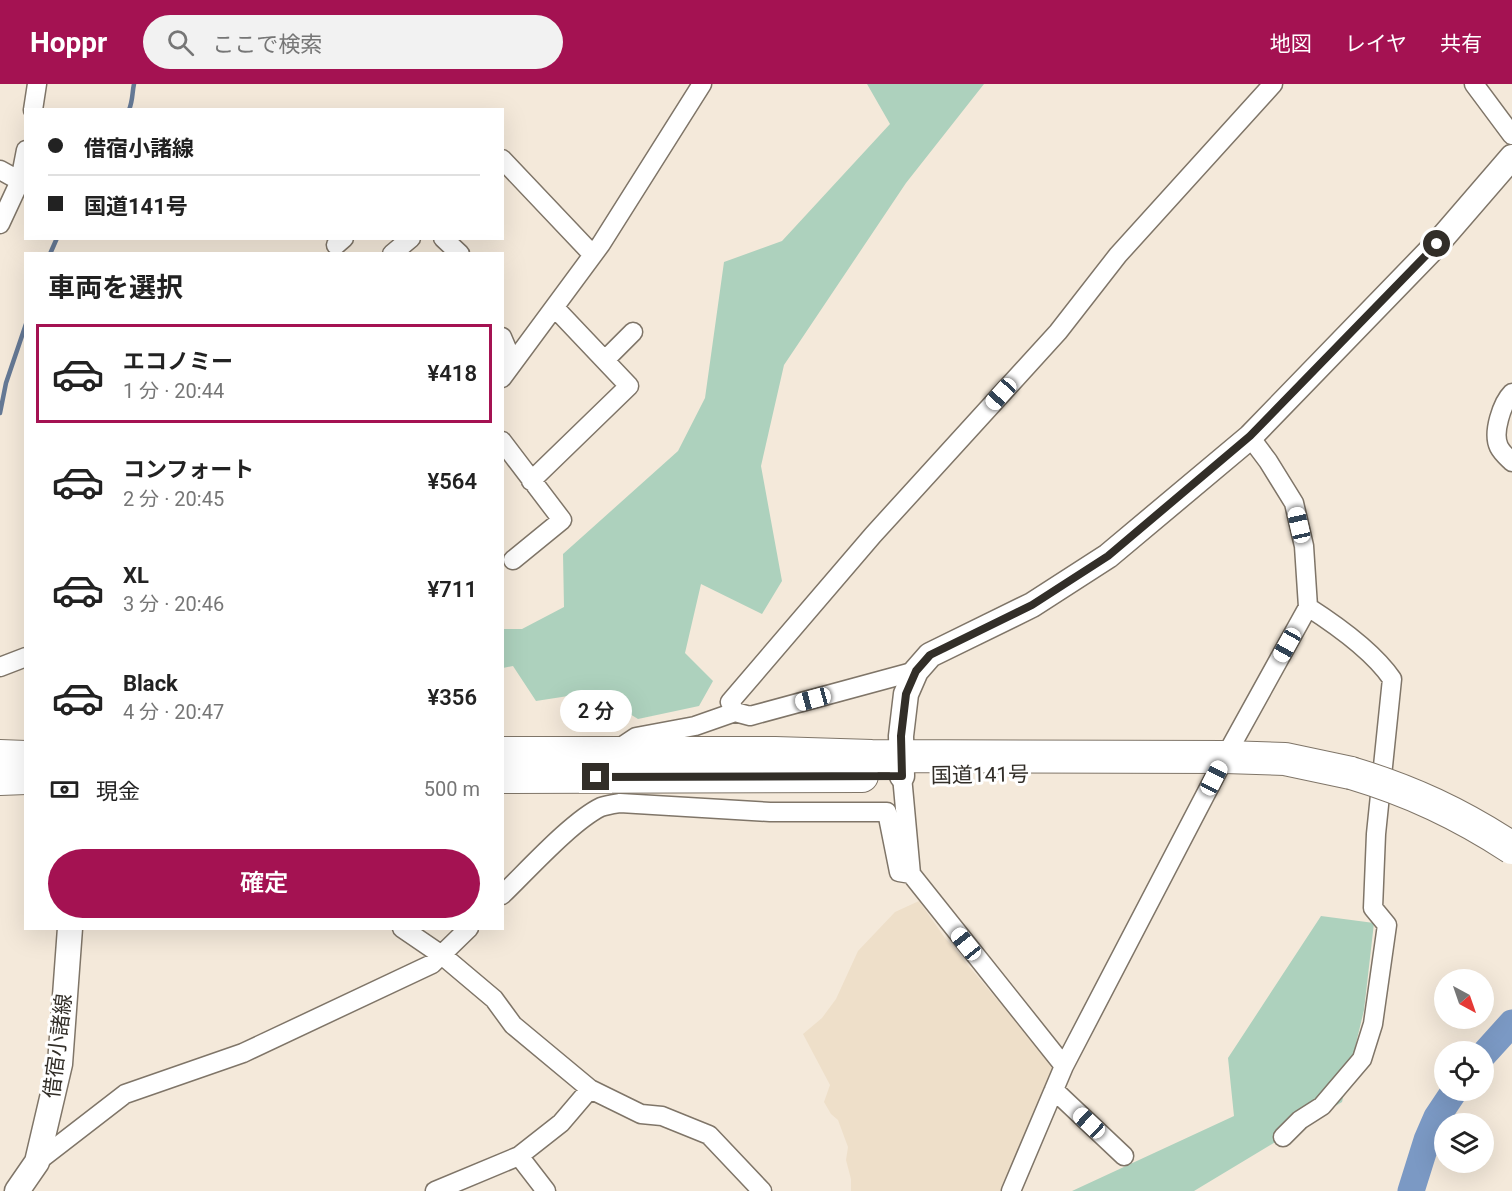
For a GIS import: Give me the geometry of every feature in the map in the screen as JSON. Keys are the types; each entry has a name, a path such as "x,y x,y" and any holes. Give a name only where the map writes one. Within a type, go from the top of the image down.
{"highway":[{"name":"国道141号","path":"504,753 611,753 1064,774 1170,769 1214,757 1286,759 1352,773 1396,787 1442,806 1479,826 1512,848"},
{"path":"0,756 24,757"},
{"name":"国道141号","path":"504,777 902,766"},
{"path":"0,779 24,778"}],"main road":[{"path":"902,766 901,736 906,694 916,671 930,655 1032,605 1108,556 1250,436 1437,244 1512,157"},
{"name":"借宿小諸線","path":"17,1191 37,1162 60,1064 70,930"}],"street":[{"path":"33,108 37,84"},
{"path":"508,370 593,255 702,84"},
{"path":"735,712 730,702 873,535 1058,332 1118,255 1273,84"},
{"path":"1474,84 1512,135"},
{"path":"0,224 20,181 24,160"},
{"path":"504,161 593,255"},
{"path":"0,170 20,181"},
{"path":"394,252 409,240"},
{"path":"444,240 458,252"},
{"path":"531,481 629,386 555,308"},
{"path":"604,360 633,332"},
{"path":"504,348 508,370"},
{"path":"1512,393 1505,401 1498,424 1498,446 1512,462"},
{"path":"1011,1191 1064,1066 1214,757 1308,607 1304,546 1294,503 1250,436"},
{"path":"504,444 562,520 513,560"},
{"path":"1283,1137 1300,1120 1322,1106 1362,1059 1373,1024 1387,925 1373,908 1379,791 1392,680 1381,664 1308,607"},
{"path":"0,667 24,658"},
{"path":"611,753 636,737 696,726 735,712 750,716 916,671"},
{"path":"902,766 912,874 1064,1066"},
{"path":"504,893 589,815 602,807 620,803 770,812 887,812 899,872 912,874"},
{"path":"405,930 443,956 494,999 513,1024 590,1089 641,1114 662,1116 709,1135 762,1191"},
{"path":"37,1162 125,1095 243,1053 432,964 443,956 467,930"},
{"path":"435,1191 519,1156 561,1123 590,1089"},
{"path":"1054,1090 1124,1156"},
{"path":"519,1156 546,1191"}],"shaded area":[{"path":"919,901 945,938 1055,1068 1007,1185 1002,1191 851,1191 851,1179 846,1160 848,1147 838,1120 831,1114 824,1102 830,1085 803,1034 822,1018 836,999 858,951 895,912"}],"green space":[{"path":"867,84 984,84 906,183 784,365 761,466 782,581 762,614 701,584 685,653 713,681 699,706 638,719 594,692 536,701 513,666 504,668 504,629 522,629 564,607 563,554 678,451 705,398 724,262 782,241 890,124"},
{"path":"1321,916 1374,923 1364,1010 1342,1102 1194,1191 1072,1191 1234,1116 1228,1058"}],"waterway":[{"path":"130,108 134,84"},
{"path":"51,252 56,240"},
{"path":"0,413 6,383 24,330"},
{"path":"1494,1043 1512,1023"},
{"path":"1411,1191 1427,1140 1437,1117 1448,1101"}],"route":[{"path":"596,777 902,776 901,736 906,694 916,671 930,655 1032,605 1108,556 1250,436 1437,244"}]}
